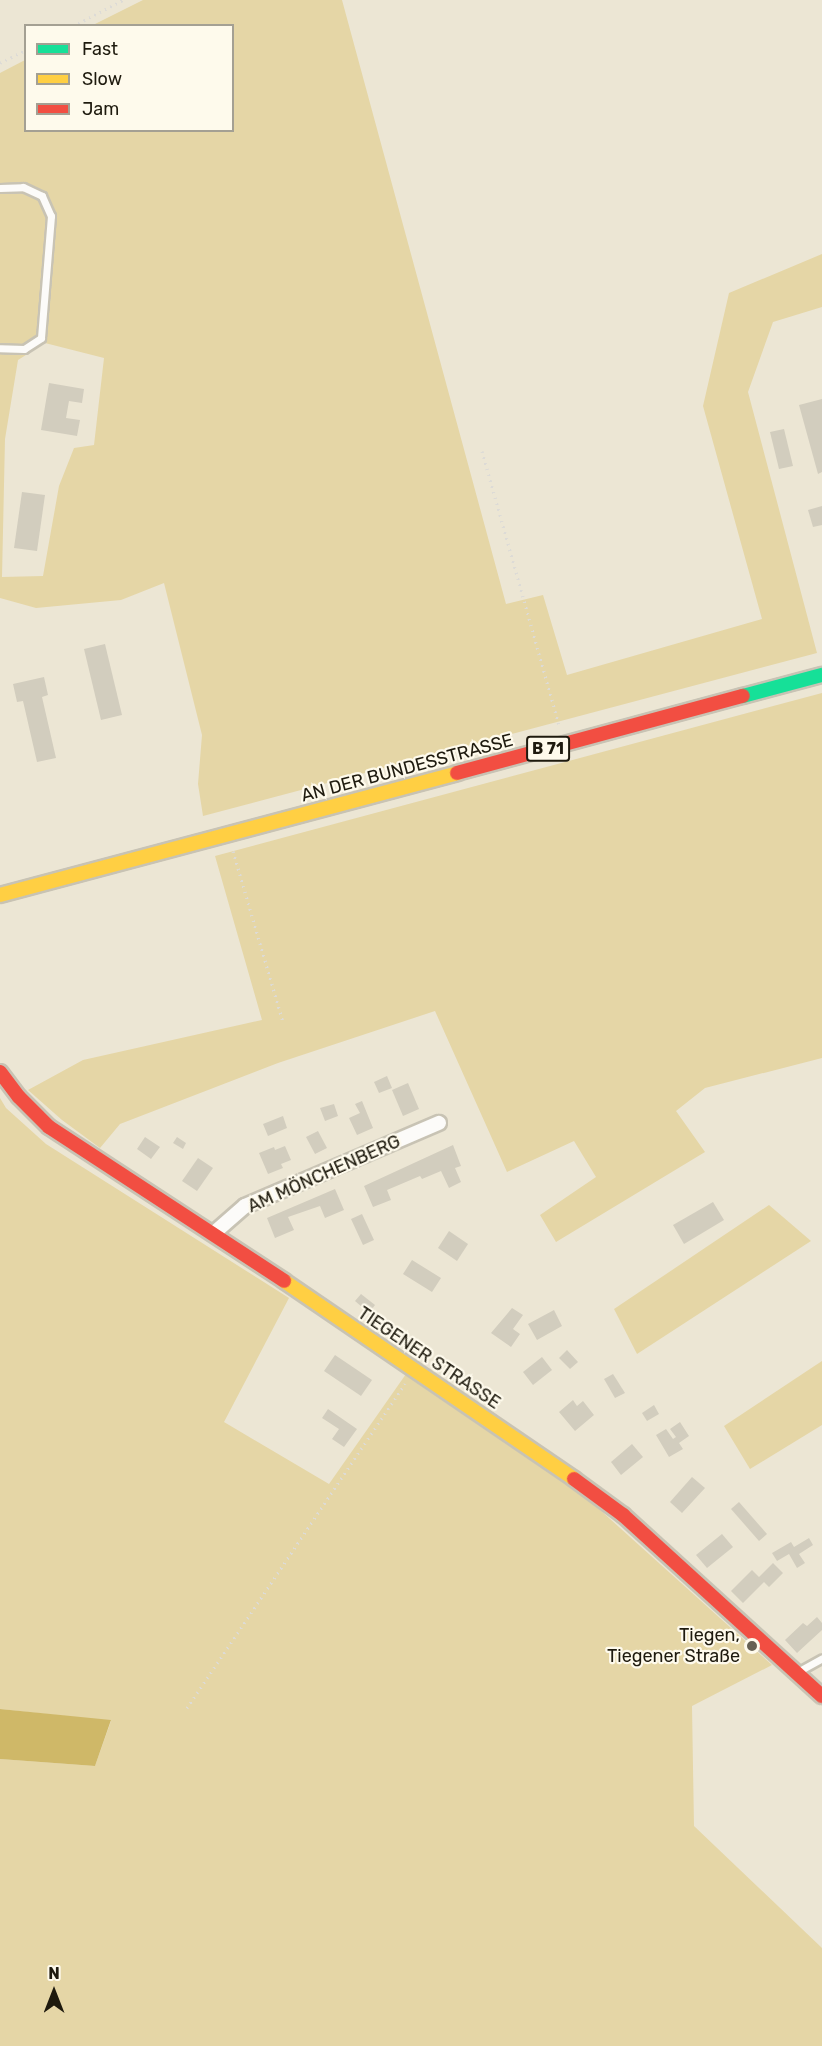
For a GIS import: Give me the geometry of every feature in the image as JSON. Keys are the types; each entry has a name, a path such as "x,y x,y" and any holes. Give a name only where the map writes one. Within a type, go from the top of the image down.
{"street":[{"name":"AN DER BUNDESSTRASSE","path":"0,895 822,675"},
{"name":"TIEGENER STRASSE","path":"0,1072 19,1098 49,1126 214,1233 415,1369 623,1515 822,1696"},
{"name":"AM MÖNCHENBERG","path":"214,1233 245,1206 439,1123"}],"lane":[{"path":"0,188 23,187 42,196 51,216 41,338 24,349 0,348"},
{"path":"797,1672 822,1658"}],"path":[{"path":"77,24 123,0"},
{"path":"0,63 24,51"},
{"path":"482,451 559,726"},
{"path":"228,835 283,1022"},
{"path":"187,1708 415,1369"}],"shaded area":[{"path":"143,0 342,0 506,604 543,595 567,675 762,619 703,406 729,293 822,254 822,307 773,322 748,392 817,653 203,816 198,784 202,735 164,583 121,600 36,608 0,598 0,73 24,61 24,132 234,132 234,24 95,24","holes":["45,343 104,358 94,445 74,448 59,486 43,576 2,577 5,439 18,360"]},
{"path":"822,693 822,1058 705,1088 676,1111 705,1152 556,1242 540,1215 596,1177 574,1141 507,1172 435,1011 278,1063 120,1124 100,1148 62,1120 28,1090 83,1060 262,1020 215,856"},
{"path":"0,1098 6,1108 46,1144 289,1298 224,1422 329,1484 406,1374 589,1500 772,1665 692,1706 694,1826 822,1948 822,2046 0,2046 0,1759 95,1766 111,1721 0,1709"},
{"path":"769,1205 811,1241 637,1354 614,1309"},
{"path":"822,1361 822,1425 750,1469 724,1426"},
{"path":"0,1709 111,1720 95,1766 0,1759"}],"building":[{"path":"49,383 84,389 82,403 69,401 66,418 80,420 77,436 41,430"},
{"path":"822,399 822,472 818,474 799,405"},
{"path":"784,429 793,466 779,469 770,432"},
{"path":"22,492 45,495 37,551 14,548"},
{"path":"822,506 822,525 813,527 808,510"},
{"path":"105,644 122,715 101,720 84,649"},
{"path":"44,677 48,695 42,697 56,758 37,762 23,701 17,702 13,684"},
{"path":"387,1076 392,1088 379,1093 374,1082"},
{"path":"408,1083 419,1109 403,1116 392,1090"},
{"path":"362,1101 373,1128 357,1135 349,1118 360,1113 355,1104"},
{"path":"334,1104 338,1116 325,1121 320,1108"},
{"path":"283,1116 287,1128 268,1136 263,1124"},
{"path":"318,1131 327,1148 315,1154 306,1137"},
{"path":"145,1137 160,1147 151,1159 137,1149"},
{"path":"177,1137 186,1143 183,1149 173,1143"},
{"path":"453,1145 461,1166 455,1168 461,1182 449,1188 441,1171 422,1179 420,1176 387,1190 391,1200 373,1207 364,1186"},
{"path":"285,1146 291,1160 281,1164 283,1168 268,1174 259,1153 274,1147 275,1150"},
{"path":"198,1158 213,1168 197,1191 182,1181"},
{"path":"335,1189 344,1210 325,1218 320,1206 288,1217 294,1230 275,1238 267,1218"},
{"path":"713,1202 724,1220 684,1244 673,1225"},
{"path":"362,1214 374,1240 363,1245 351,1219"},
{"path":"449,1231 468,1244 457,1261 438,1248"},
{"path":"412,1260 441,1278 432,1292 403,1274"},
{"path":"361,1294 375,1305 369,1313 355,1301"},
{"path":"512,1308 523,1315 513,1329 520,1334 511,1347 491,1333"},
{"path":"554,1310 562,1326 537,1340 528,1324"},
{"path":"567,1350 578,1362 570,1369 559,1358"},
{"path":"335,1355 372,1380 361,1396 324,1371"},
{"path":"542,1357 552,1370 533,1385 523,1372"},
{"path":"613,1374 625,1393 615,1398 604,1379"},
{"path":"573,1400 577,1406 583,1401 594,1415 575,1431 559,1412"},
{"path":"654,1405 659,1414 647,1421 642,1413"},
{"path":"328,1409 357,1429 344,1447 332,1439 339,1429 322,1418"},
{"path":"680,1422 689,1436 679,1443 683,1449 669,1457 656,1435 666,1429 673,1439 676,1437 670,1429"},
{"path":"632,1444 643,1457 621,1475 611,1462"},
{"path":"692,1477 705,1488 682,1513 670,1502"},
{"path":"739,1502 767,1534 759,1541 731,1509"},
{"path":"722,1534 733,1547 707,1568 696,1555"},
{"path":"809,1538 813,1545 799,1554 805,1563 797,1568 789,1554 777,1561 772,1553 791,1542 794,1547"},
{"path":"773,1563 783,1573 769,1587 764,1582 743,1603 731,1591 752,1570 759,1577"},
{"path":"817,1617 822,1623 822,1630 797,1653 785,1640 803,1623 807,1626"}],"traffic: fast":[{"path":"743,696 822,675"}],"traffic: slow":[{"path":"0,895 457,773"},
{"path":"284,1281 574,1479"}],"traffic: jam":[{"path":"457,773 743,696"},
{"path":"0,1072 19,1097 49,1127 284,1281"},
{"path":"574,1479 623,1515 822,1696"}],"place":[{"name":"Tiegen, Tiegener Straße","path":"752,1646"}]}
